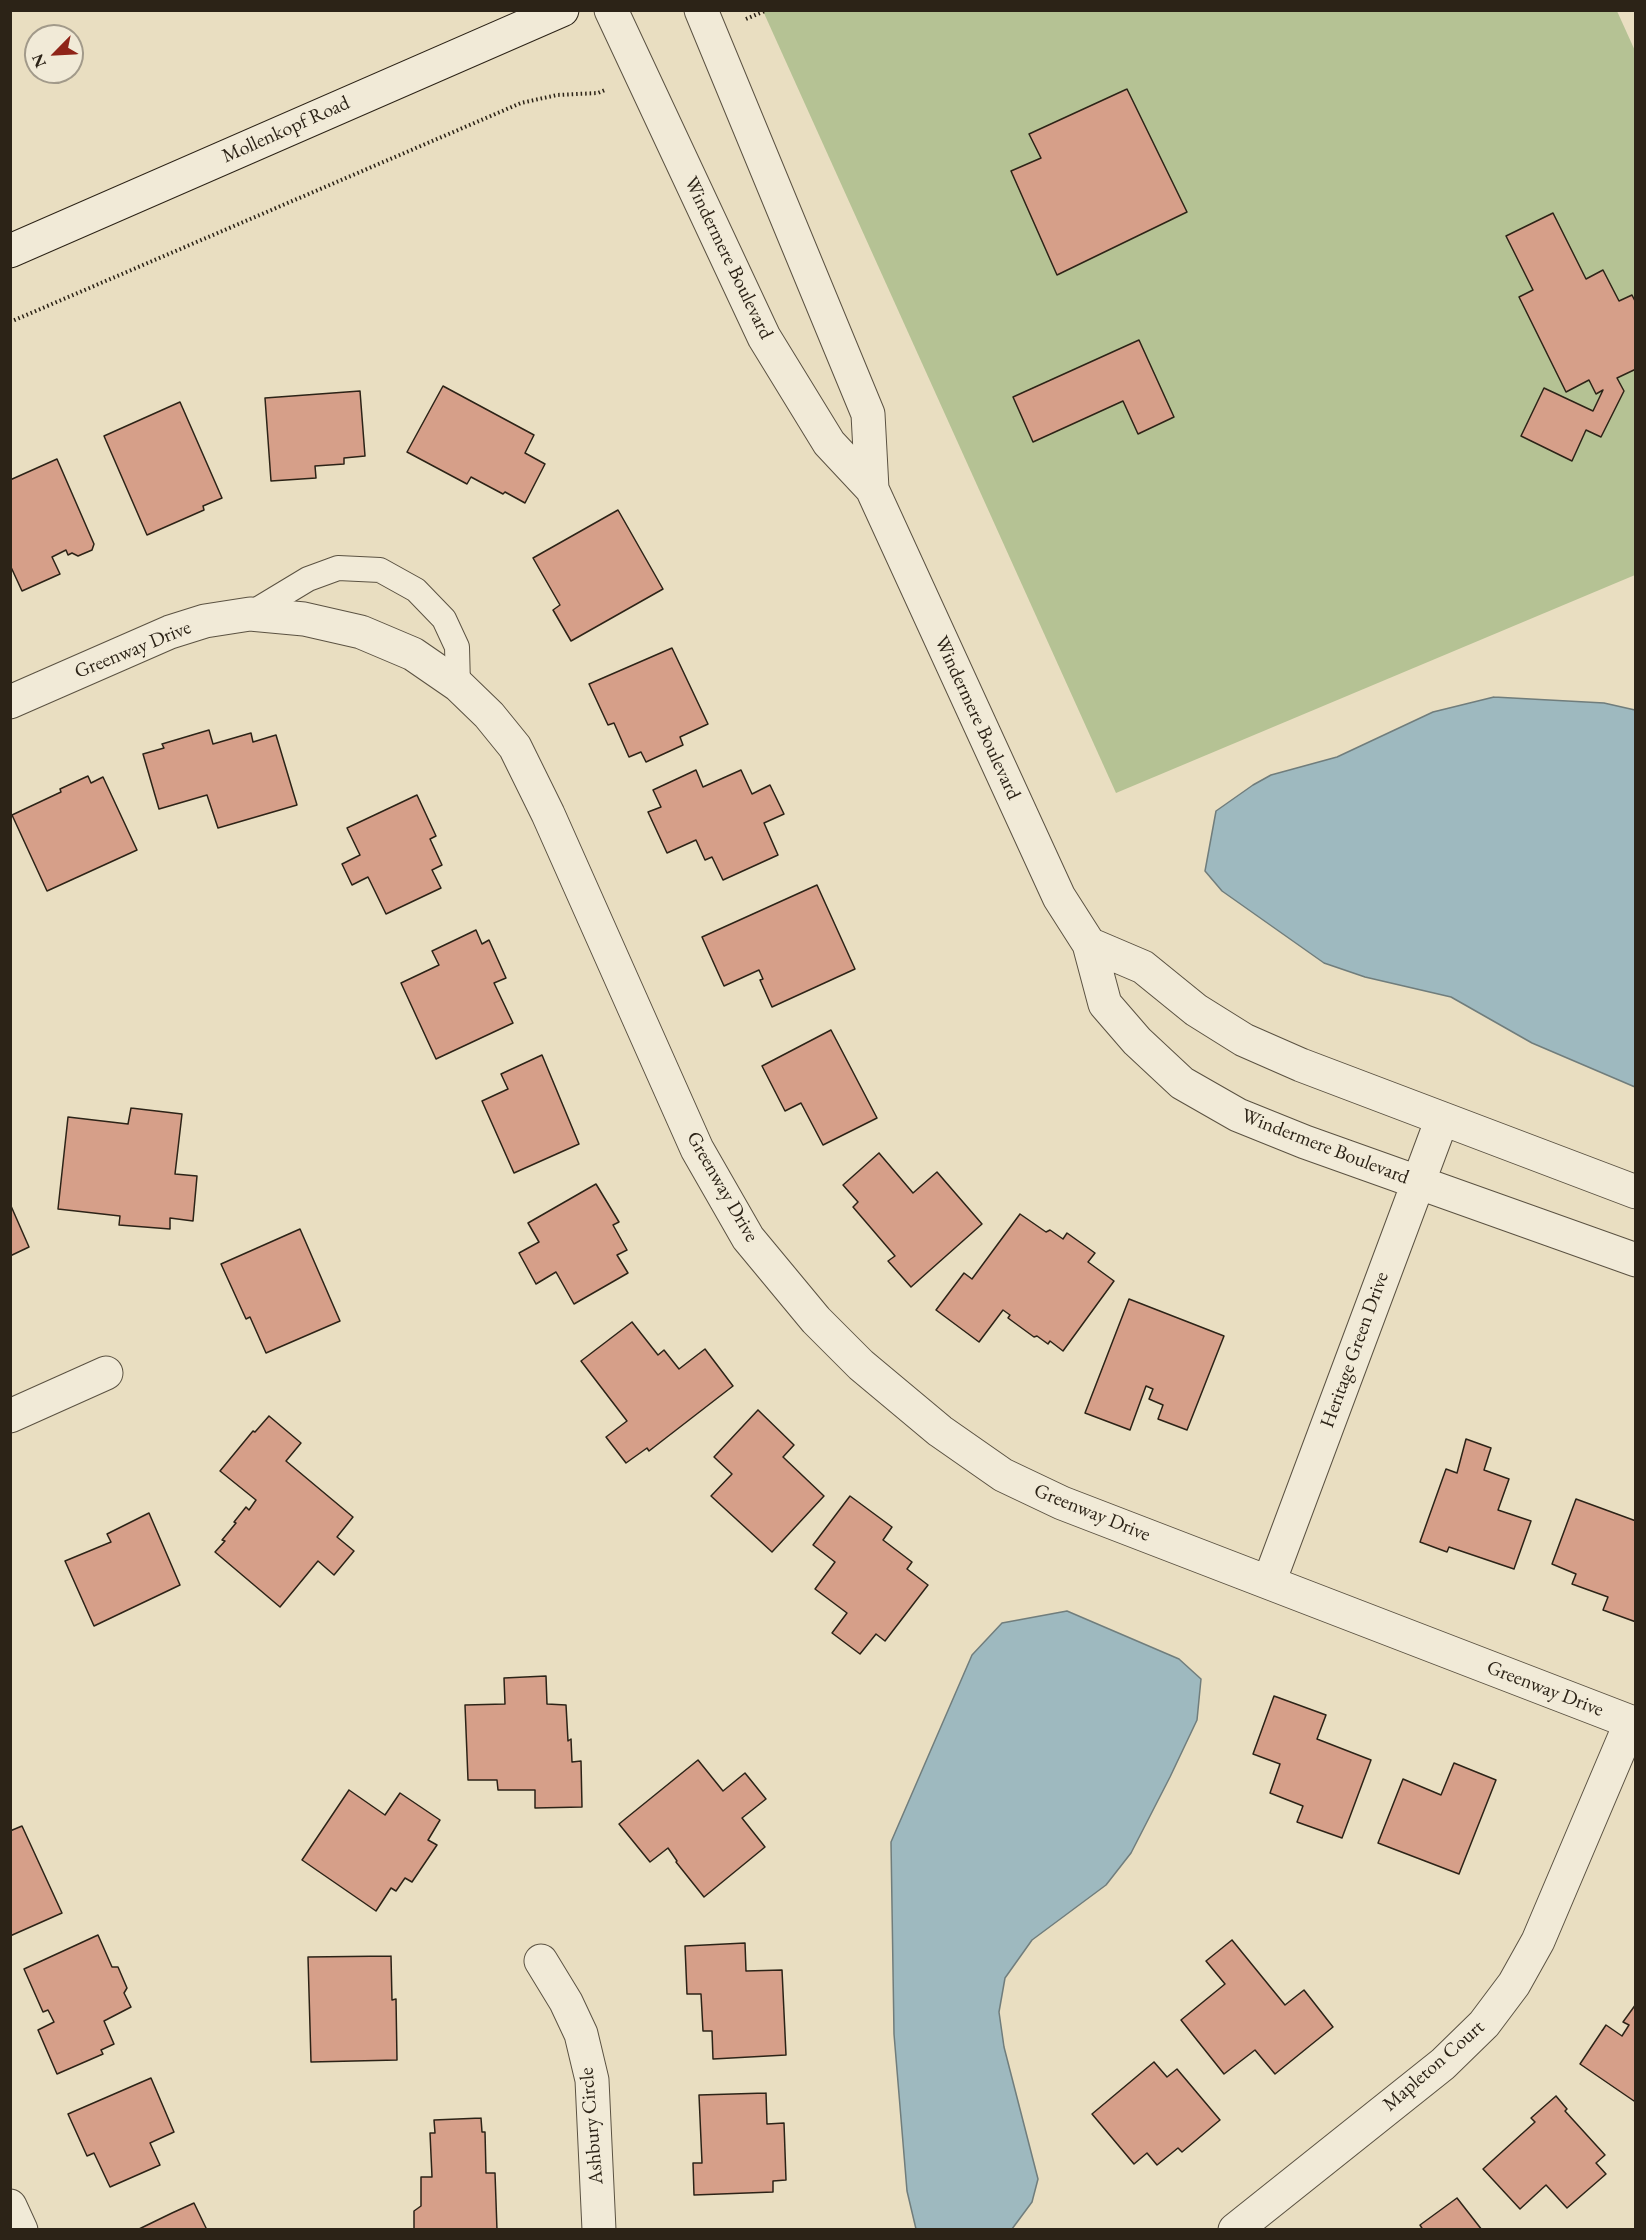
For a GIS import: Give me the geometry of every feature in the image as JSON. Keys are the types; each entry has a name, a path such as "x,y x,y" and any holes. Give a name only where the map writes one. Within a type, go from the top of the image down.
{"street":[{"name":"Mollenkopf Road","path":"10,251 562,10"},
{"name":"Windermere Boulevard","path":"611,10 764,337 829,443 872,489 1059,897 1089,944 1105,1004 1137,1041 1182,1083 1238,1115 1305,1142 1635,1260"},
{"name":"Windermere Boulevard","path":"701,10 868,414 872,489"},
{"name":"Greenway Drive","path":"10,702 170,633 205,621 250,614 304,619 361,632 413,654 458,685 489,715 515,747 553,823 697,1149 748,1238 816,1320 861,1365 940,1431 1003,1475 1062,1503 1633,1723"},
{"path":"1089,944 1143,967 1196,1010 1244,1040 1301,1065 1635,1192"},
{"name":"Heritage Green Drive","path":"1269,1582 1442,1119"},
{"path":"10,1416 106,1373"},
{"name":"Mapleton Court","path":"1235,2229 1443,2064 1484,2024 1514,1984 1538,1941 1633,1723"},
{"name":"Ashbury Circle","path":"541,1961 566,2002 581,2034 592,2080 599,2229"},
{"path":"10,2206 21,2229"}],"lane":[{"path":"250,614 308,579 338,568 380,570 416,590 444,619 458,647 458,685"}],"path":[{"path":"747,19 767,10"},
{"path":"10,322 521,103 557,95 598,93"}],"green space":[{"path":"763,11 1617,11 1636,53 1635,575 1116,793"}],"water":[{"path":"1494,697 1604,703 1635,710 1635,1087 1532,1043 1451,997 1365,977 1324,963 1222,891 1205,871 1216,811 1253,785 1271,775 1337,757 1433,712"},
{"path":"1067,1611 1179,1659 1201,1679 1197,1720 1131,1853 1106,1885 1032,1940 1005,1978 999,2012 1004,2047 1038,2179 1032,2202 1012,2229 916,2229 907,2191 894,2034 891,1842 972,1655 1002,1623"}],"building":[{"path":"1127,89 1187,212 1057,275 1011,171 1041,158 1029,134"},
{"path":"1553,213 1586,279 1603,270 1619,301 1632,295 1636,303 1636,369 1617,378 1624,391 1601,437 1586,430 1572,461 1521,436 1544,388 1593,411 1603,390 1596,394 1589,380 1566,392 1519,297 1533,290 1506,236"},
{"path":"1139,340 1174,417 1138,434 1123,401 1033,442 1013,397"},
{"path":"443,386 534,435 525,453 545,464 525,503 471,477 467,484 407,452"},
{"path":"360,391 365,456 344,458 344,464 315,466 316,478 271,481 265,398"},
{"path":"180,402 222,498 203,506 204,510 147,535 104,436"},
{"path":"57,459 94,544 92,550 78,556 72,553 68,555 66,550 52,557 60,574 22,591 10,565 10,480"},
{"path":"618,510 663,589 571,641 553,610 560,605 533,558"},
{"path":"672,648 708,724 680,737 683,745 646,762 641,752 629,757 614,723 608,725 589,684"},
{"path":"209,730 213,744 251,733 253,742 276,735 297,805 218,828 207,795 159,809 143,754 164,748 162,744"},
{"path":"696,770 703,787 741,770 752,794 770,785 784,814 764,823 778,855 723,880 712,857 705,860 696,840 667,853 648,812 661,807 653,790"},
{"path":"88,776 91,783 103,777 137,850 47,891 12,815 61,792 60,789"},
{"path":"417,795 436,836 430,839 442,865 432,870 441,888 386,914 368,877 352,885 342,864 360,855 347,828"},
{"path":"817,885 855,969 772,1007 760,980 763,979 759,970 724,986 702,937"},
{"path":"476,930 482,944 489,940 506,978 494,983 513,1023 436,1059 401,983 439,965 432,951"},
{"path":"831,1030 877,1118 823,1145 801,1103 785,1111 762,1066"},
{"path":"542,1055 579,1144 514,1173 482,1101 508,1089 501,1074"},
{"path":"131,1108 182,1114 175,1174 197,1176 193,1221 170,1218 170,1229 119,1225 120,1216 58,1209 68,1117 128,1124"},
{"path":"879,1153 913,1193 937,1172 982,1224 911,1287 888,1261 895,1256 853,1207 858,1202 843,1185"},
{"path":"596,1184 619,1222 613,1225 627,1250 617,1255 628,1273 574,1304 556,1272 536,1284 519,1253 539,1242 528,1223"},
{"path":"10,1207 29,1247 10,1256"},
{"path":"1020,1214 1046,1232 1050,1230 1063,1239 1067,1233 1095,1253 1088,1262 1114,1281 1063,1351 1050,1341 1048,1344 1037,1336 1034,1337 1008,1318 1010,1315 1003,1310 979,1342 936,1310 964,1273 972,1279"},
{"path":"300,1229 340,1321 266,1353 250,1317 246,1319 221,1264"},
{"path":"1129,1299 1224,1336 1187,1430 1158,1419 1163,1405 1149,1399 1153,1389 1146,1386 1130,1430 1085,1413"},
{"path":"632,1322 658,1355 664,1350 679,1369 705,1349 733,1386 649,1451 647,1448 626,1463 606,1437 627,1421 581,1361"},
{"path":"758,1410 794,1445 783,1457 824,1496 772,1552 711,1496 732,1474 714,1457"},
{"path":"269,1416 301,1443 286,1461 353,1517 337,1537 354,1551 334,1575 318,1561 280,1607 215,1552 225,1541 222,1540 236,1523 234,1522 246,1507 249,1510 256,1500 220,1471 253,1431 255,1432"},
{"path":"1466,1439 1491,1448 1484,1470 1509,1479 1498,1510 1531,1521 1514,1569 1449,1547 1447,1552 1420,1542 1446,1469 1457,1473"},
{"path":"850,1496 892,1527 883,1540 912,1562 907,1569 928,1585 885,1641 876,1634 860,1654 832,1633 847,1613 815,1589 835,1562 813,1545"},
{"path":"1576,1499 1636,1521 1636,1622 1603,1610 1608,1597 1572,1584 1576,1574 1552,1564"},
{"path":"149,1513 180,1585 94,1626 65,1561 111,1542 107,1534"},
{"path":"546,1676 547,1704 566,1705 572,1762 581,1761 582,1807 535,1808 535,1790 498,1790 497,1780 468,1780 465,1705 505,1704 504,1678"},
{"path":"1274,1696 1326,1715 1317,1739 1371,1760 1342,1838 1297,1822 1303,1806 1270,1793 1280,1764 1253,1754"},
{"path":"698,1760 723,1791 745,1773 766,1799 742,1818 765,1847 704,1897 676,1862 668,1848 650,1862 619,1824"},
{"path":"1454,1763 1496,1780 1459,1874 1378,1843 1403,1779 1441,1795"},
{"path":"349,1790 385,1815 400,1793 440,1820 428,1840 437,1845 412,1882 405,1878 396,1891 391,1888 376,1911 302,1860"},
{"path":"22,1826 62,1913 10,1936 10,1831"},
{"path":"98,1935 112,1967 118,1967 127,1988 124,1993 131,2007 104,2021 114,2044 101,2050 103,2054 57,2074 38,2030 54,2022 48,2010 43,2012 24,1969"},
{"path":"1232,1940 1285,2005 1304,1990 1333,2027 1275,2074 1255,2050 1224,2074 1181,2020 1225,1984 1206,1961"},
{"path":"745,1943 746,1971 782,1970 786,2055 713,2059 712,2031 703,2031 701,1994 687,1994 685,1946"},
{"path":"391,1956 392,2000 396,1999 397,2060 311,2062 308,1957"},
{"path":"1636,2004 1636,2099 1634,2101 1580,2064 1606,2025 1622,2036 1629,2025 1623,2022"},
{"path":"1154,2062 1167,2077 1177,2069 1220,2120 1182,2152 1178,2148 1157,2165 1147,2153 1134,2164 1092,2114"},
{"path":"151,2078 174,2132 150,2143 160,2165 110,2187 94,2153 87,2156 68,2114"},
{"path":"766,2093 767,2124 784,2123 786,2180 773,2181 773,2192 694,2195 693,2163 702,2163 699,2095"},
{"path":"1556,2096 1567,2109 1565,2111 1605,2155 1596,2163 1606,2174 1567,2208 1546,2185 1520,2209 1483,2169 1535,2122 1531,2118"},
{"path":"481,2118 482,2132 485,2132 486,2173 495,2173 497,2230 414,2230 414,2211 421,2206 421,2177 432,2177 430,2133 435,2133 434,2120"},
{"path":"1457,2198 1482,2230 1423,2230 1420,2225"},
{"path":"194,2203 207,2230 137,2230 172,2213"}]}
